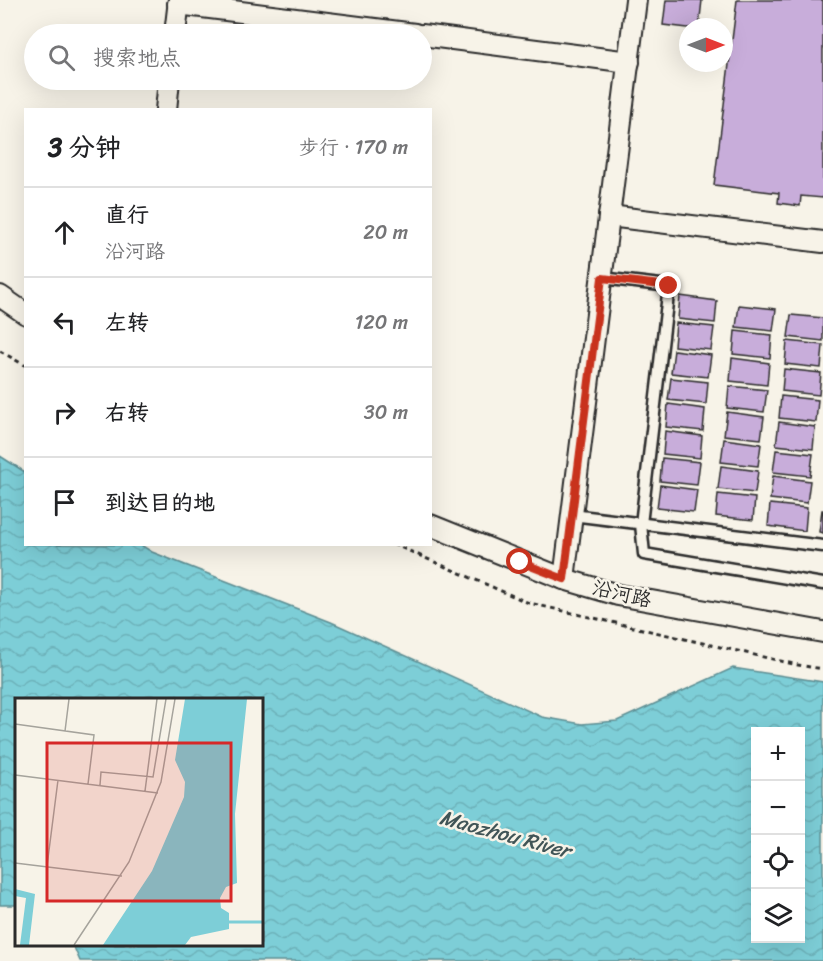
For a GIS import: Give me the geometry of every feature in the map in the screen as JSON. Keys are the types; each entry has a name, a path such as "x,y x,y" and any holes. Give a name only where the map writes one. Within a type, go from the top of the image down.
{"street":[{"path":"564,579 636,0"},
{"path":"176,24 179,2 341,24"},
{"path":"432,36 629,62"},
{"path":"166,108 168,90"},
{"path":"609,216 823,242"},
{"path":"0,296 24,313"},
{"name":"沿河路","path":"432,526 564,579 618,595 823,632"}],"lane":[{"path":"602,278 669,286 641,524 644,554 823,584"},
{"path":"572,515 823,546"}],"path":[{"path":"0,351 24,365"},
{"path":"398,546 530,603 823,669"}],"water":[{"name":"Maozhou River","path":"0,456 24,471 24,546 143,546 152,552 331,622 542,717 582,724 617,721 733,668 823,682 823,961 80,961 73,946 262,946 262,698 15,698 15,905 0,905"}],"building":[{"path":"666,0 702,0 700,18 679,18 679,27 663,25"},
{"path":"737,0 823,0 823,198 801,196 800,206 778,203 779,193 714,185 728,72 733,72 733,32"},
{"path":"680,296 717,301 715,323 678,319"},
{"path":"739,305 776,309 773,331 736,327"},
{"path":"791,315 823,318 823,341 788,337"},
{"path":"676,323 714,327 711,350 674,346"},
{"path":"735,331 772,335 770,358 733,354"},
{"path":"787,341 823,345 821,368 785,364"},
{"path":"674,350 711,355 708,377 671,373"},
{"path":"732,358 769,363 767,385 730,381"},
{"path":"784,369 821,373 819,395 782,391"},
{"path":"671,378 708,382 706,404 668,400"},
{"path":"729,386 767,390 764,412 727,408"},
{"path":"781,396 818,400 816,422 779,418"},
{"path":"668,404 705,409 703,431 666,427"},
{"path":"727,412 764,417 761,439 724,435"},
{"path":"779,422 815,427 813,449 776,445"},
{"path":"665,431 702,436 700,458 663,454"},
{"path":"724,439 761,444 758,466 721,462"},
{"path":"776,450 813,454 810,476 773,472"},
{"path":"662,458 700,462 697,485 660,481"},
{"path":"721,466 758,471 755,493 718,489"},
{"path":"773,476 810,481 807,503 770,499"},
{"path":"660,485 697,490 694,512 657,508"},
{"path":"718,494 755,498 753,520 716,516"},
{"path":"770,504 807,508 805,531 768,526"},
{"path":"823,510 823,533 819,532"}],"route":[{"path":"520,562 564,579 602,278 669,286"}]}
